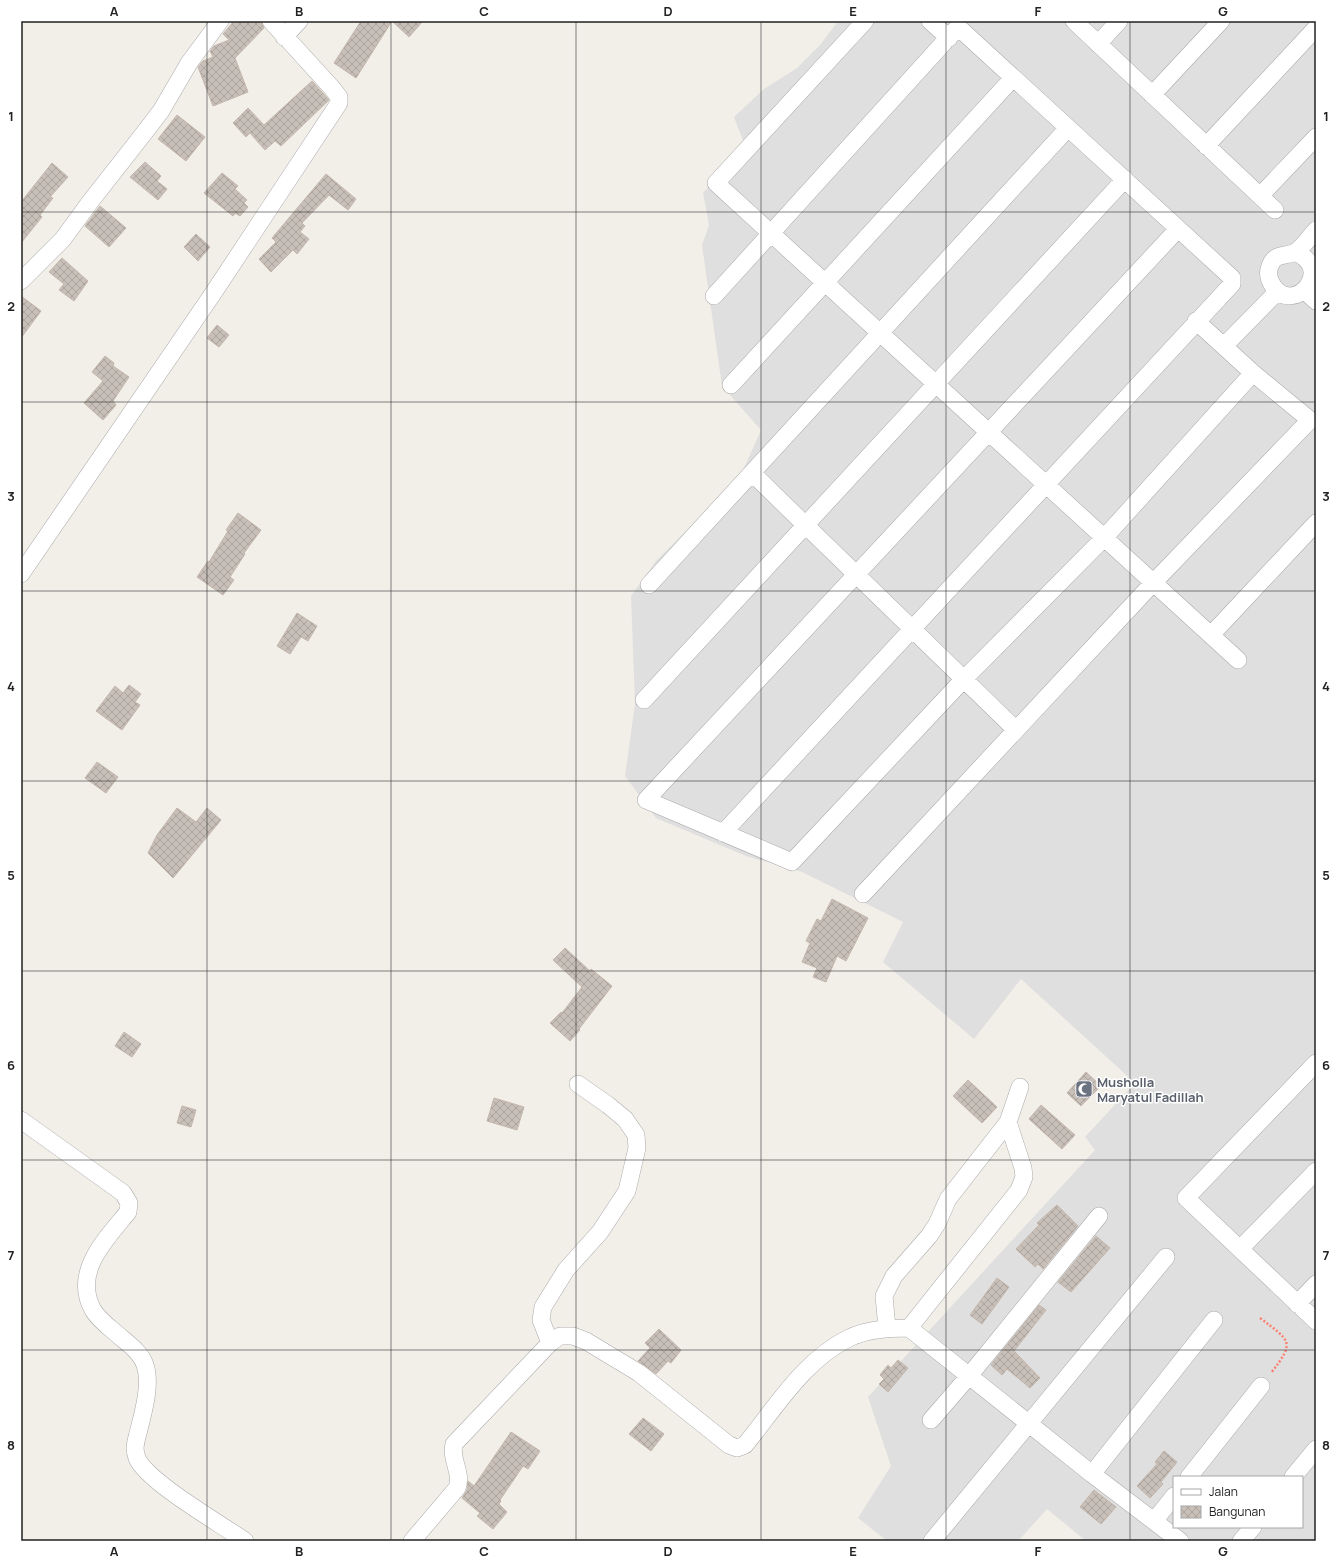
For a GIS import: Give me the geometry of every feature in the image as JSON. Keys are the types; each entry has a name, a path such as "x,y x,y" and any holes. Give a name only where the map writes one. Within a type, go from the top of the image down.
{"street":[{"path":"21,281 63,239 90,202 142,137 161,111 189,63 220,21"},
{"path":"22,570 214,292 338,104 339,97 332,88 271,21"},
{"path":"284,37 299,21"},
{"path":"865,21 716,183 1238,660"},
{"path":"930,21 948,38"},
{"path":"1074,21 1275,210"},
{"path":"1098,44 1119,21"},
{"path":"1152,95 1221,21"},
{"path":"714,296 958,28 1232,278 1232,284 1196,321 723,833"},
{"path":"1206,146 1316,28"},
{"path":"731,385 1013,78"},
{"path":"649,585 1068,128"},
{"path":"1260,196 1316,137"},
{"path":"644,700 1125,179"},
{"path":"1178,229 646,800 792,862 964,680 1104,538 1253,373"},
{"path":"1295,252 1316,230"},
{"path":"1295,252 1313,260 1310,296 1291,296 1277,292 1268,280 1270,265 1280,254 1295,252"},
{"path":"1224,346 1277,292"},
{"path":"863,894 1153,583 1313,423 1253,373 1196,321"},
{"path":"752,473 1016,730"},
{"path":"1211,635 1316,523"},
{"path":"1316,1063 1186,1198 1316,1321"},
{"path":"550,1343 541,1320 543,1307 566,1270 600,1232 627,1191 637,1148 636,1135 625,1119 578,1084"},
{"path":"887,1328 884,1296 894,1276 929,1236 937,1224 948,1199 1008,1122 1020,1087"},
{"path":"21,1120 123,1193 130,1203 128,1212 94,1255 87,1280 88,1295 93,1311 140,1356 146,1366 147,1383 145,1406 134,1447 138,1459 148,1472 169,1490 244,1541"},
{"path":"909,1328 1018,1190 1024,1177 1023,1168 1008,1122"},
{"path":"1240,1249 1316,1171"},
{"path":"931,1420 969,1376 1099,1216"},
{"path":"932,1541 1166,1257"},
{"path":"1297,1304 1316,1284"},
{"path":"1092,1474 1214,1320"},
{"path":"412,1541 456,1488 460,1480 453,1457 454,1444 550,1343 560,1336 573,1336 586,1341 639,1373 729,1445 737,1448 745,1445 799,1378 820,1357 850,1338 887,1328 909,1328 1092,1474 1155,1520 1180,1541"},
{"path":"1190,1476 1260,1386"},
{"path":"1294,1476 1316,1449"},
{"path":"1155,1520 1173,1497"},
{"path":"1241,1541 1252,1528"}],"path":[{"path":"1260,1318 1284,1338 1287,1350 1285,1355 1260,1386"}],"shaded area":[{"path":"838,21 1316,21 1316,1541 1086,1541 1047,1509 1018,1541 887,1541 858,1518 891,1466 868,1397 1095,1150 1085,1137 1135,1083 1021,979 974,1039 883,962 903,922 802,872 746,856 656,818 625,776 635,704 631,596 656,561 740,477 761,430 722,386 702,245 709,225 703,193 745,146 734,117 764,89 797,68 821,44"}],"building":[{"path":"234,21 261,21 264,28 235,58 248,92 213,106 198,67 203,61 213,57 210,51 214,46 229,40 223,34"},
{"path":"361,21 392,21 356,78 334,63"},
{"path":"392,21 423,21 409,37"},
{"path":"312,81 329,100 281,146 275,141 265,150 250,133 246,137 233,123 248,108 264,125"},
{"path":"177,115 205,137 186,161 158,139"},
{"path":"145,162 161,176 157,181 167,189 158,200 130,177"},
{"path":"52,163 68,177 50,197 53,198 40,215 42,217 21,243 21,202"},
{"path":"222,173 238,186 235,189 247,200 244,203 248,207 240,216 235,213 233,216 204,193"},
{"path":"326,174 356,199 348,210 329,195 302,223 305,226 300,232 309,239 297,254 293,250 271,272 259,259 276,242 272,238"},
{"path":"100,206 126,228 109,247 85,226"},
{"path":"196,234 210,247 198,261 184,247"},
{"path":"62,258 88,281 74,301 59,290 64,284 49,272"},
{"path":"21,296 41,311 21,338"},
{"path":"217,325 229,335 219,347 207,338"},
{"path":"105,356 114,363 113,366 129,377 113,401 116,405 103,420 84,403 103,381 92,372"},
{"path":"238,513 261,530 244,553 245,554 230,577 234,580 223,595 197,577 208,561 209,562 228,531 226,530"},
{"path":"297,613 317,626 308,641 301,637 290,654 277,646"},
{"path":"129,685 141,694 135,702 140,705 122,730 96,711 115,686 123,693"},
{"path":"97,762 118,777 106,793 85,778"},
{"path":"177,808 196,822 207,808 221,820 173,878 148,853 157,835"},
{"path":"832,899 868,918 846,961 837,956 826,982 813,977 817,968 802,962 810,943 806,941 817,919 821,921"},
{"path":"565,948 590,971 591,969 612,986 579,1029 580,1030 570,1041 550,1023 561,1012 562,1013 582,987 553,960"},
{"path":"124,1032 141,1044 132,1057 115,1046"},
{"name":"Musholla Maryatul Fadillah","path":"1086,1072 1101,1086 1081,1106 1067,1093"},
{"path":"968,1080 997,1107 982,1123 953,1096"},
{"path":"494,1098 524,1107 517,1130 487,1121"},
{"path":"1041,1105 1075,1135 1062,1149 1029,1119"},
{"path":"182,1106 196,1110 191,1127 177,1123"},
{"path":"1057,1205 1078,1226 1043,1269 1038,1264 1035,1267 1016,1249 1039,1225 1037,1223"},
{"path":"1096,1236 1110,1248 1071,1292 1058,1282"},
{"path":"997,1278 1009,1287 982,1324 970,1315"},
{"path":"1039,1305 1046,1310 1014,1351 1040,1378 1030,1388 1007,1369 1002,1375 991,1365"},
{"path":"659,1329 681,1350 671,1363 668,1361 656,1374 638,1361 650,1348 645,1343"},
{"path":"898,1360 908,1368 888,1392 879,1384 884,1379 880,1375 888,1365 891,1368"},
{"path":"643,1418 664,1434 651,1451 629,1434"},
{"path":"511,1432 540,1451 528,1469 523,1466 500,1500 501,1501 499,1504 507,1512 493,1529 477,1516 480,1513 462,1498 467,1490 468,1481 474,1486"},
{"path":"1164,1451 1177,1462 1161,1482 1163,1484 1150,1498 1137,1486 1157,1464 1155,1462"},
{"path":"1094,1490 1116,1507 1101,1524 1080,1507"}],"place":[{"name":"Musholla Maryatul Fadillah","path":"1084,1089"}]}
